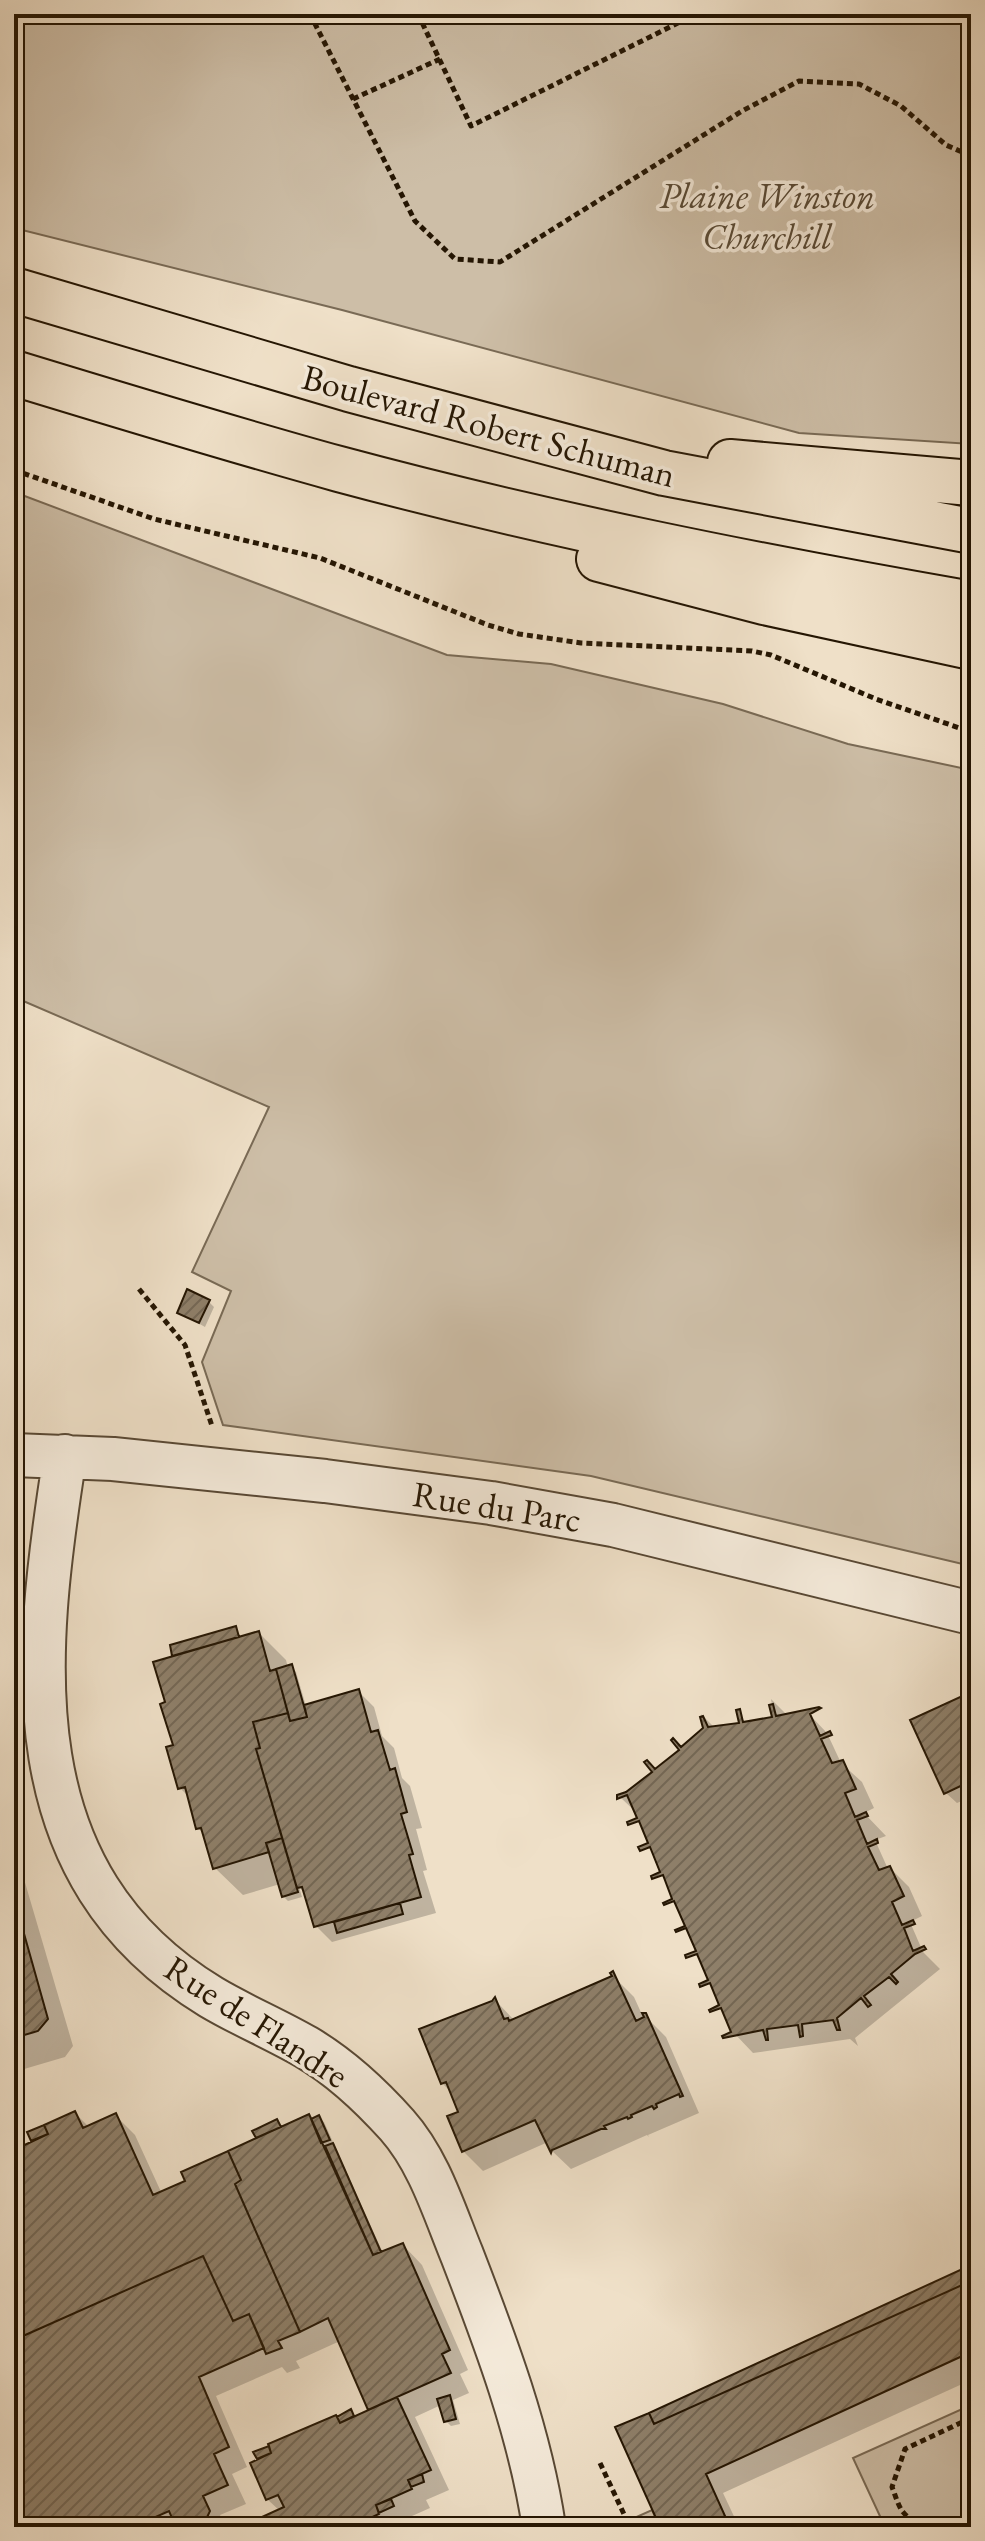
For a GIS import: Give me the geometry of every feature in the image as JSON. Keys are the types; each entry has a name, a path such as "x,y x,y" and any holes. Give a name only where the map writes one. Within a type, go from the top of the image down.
{"highway":[{"name":"Boulevard Robert Schuman","path":"14,290 267,366 566,448 730,487 971,531"},
{"name":"Boulevard Robert Schuman","path":"14,373 340,469 565,524 726,559 971,604"},
{"path":"566,448 971,483"},
{"path":"340,469 516,534 661,577 971,647"}],"street":[{"name":"Rue du Parc","path":"14,1455 113,1459 409,1491 613,1525 971,1613"},
{"name":"Rue de Flandre","path":"65,1456 49,1557 44,1666 49,1754 72,1841 103,1899 129,1932 211,1996 310,2049 346,2076 399,2128 419,2157 438,2195 521,2420 544,2527"}],"path":[{"path":"310,14 415,221 455,259 500,262 742,111 799,81 859,84 901,106 946,145 971,156"},
{"path":"418,14 471,126 696,14"},
{"path":"353,99 440,59"},
{"path":"14,470 154,519 320,558 488,625 519,634 581,643 752,651 771,655 876,699 971,732"},
{"path":"139,1289 185,1345 228,1473"},
{"path":"971,2418 905,2449 892,2487 902,2512 920,2523 939,2526 971,2516"},
{"path":"600,2463 630,2527"}],"green space":[{"name":"Plaine Winston Churchill","path":"14,14 971,14 971,444 799,433 342,310 14,228"},
{"path":"14,492 447,655 551,664 723,704 848,744 971,770 971,1566 591,1476 223,1425 202,1362 231,1291 192,1272 269,1107 14,997"},
{"path":"971,2405 971,2527 885,2527 853,2458"},
{"path":"652,2510 660,2527 636,2527 632,2519"}],"building":[{"path":"187,1289 210,1300 199,1323 177,1313"},
{"path":"236,1626 239,1637 172,1656 170,1645"},
{"path":"259,1631 270,1671 276,1669 288,1713 253,1722 260,1748 256,1749 282,1838 266,1843 269,1852 213,1869 201,1828 196,1829 185,1787 178,1789 166,1747 173,1745 160,1704 165,1702 153,1662"},
{"path":"292,1664 307,1717 290,1721 276,1669"},
{"path":"359,1689 371,1732 378,1730 390,1770 395,1768 407,1812 401,1814 413,1854 409,1855 421,1897 314,1927 302,1887 297,1888 256,1749 260,1748 253,1722 288,1713 290,1721 307,1717 304,1705"},
{"path":"971,1692 971,1781 944,1794 910,1720"},
{"path":"773,1704 776,1716 821,1708 810,1714 820,1736 830,1731 832,1735 821,1739 832,1763 843,1760 856,1789 845,1793 855,1817 866,1812 868,1816 857,1820 867,1844 877,1839 878,1843 868,1847 879,1870 890,1866 904,1896 892,1902 902,1925 913,1920 915,1924 904,1928 913,1951 924,1946 926,1949 891,1974 898,1982 896,1984 889,1977 864,1996 871,2005 868,2007 861,1998 837,2018 840,2030 837,2030 833,2020 802,2024 803,2036 800,2037 798,2025 767,2029 768,2040 763,2030 723,2038 731,2032 721,2008 709,2010 719,2005 710,1983 700,1987 699,1984 708,1980 697,1954 686,1958 685,1955 696,1951 686,1928 675,1930 685,1926 674,1901 663,1903 672,1899 663,1875 652,1879 651,1876 660,1872 650,1847 640,1851 638,1847 648,1843 639,1821 628,1825 627,1822 637,1818 627,1795 617,1799 617,1795 626,1792 652,1772 644,1762 647,1760 655,1769 679,1750 671,1740 673,1738 681,1747 703,1728 700,1717 703,1716 708,1727 739,1723 736,1710 740,1709 743,1722 772,1717 769,1705"},
{"path":"282,1838 298,1892 282,1897 266,1843"},
{"path":"14,1898 48,2019 38,2031 14,2038"},
{"path":"400,1903 403,1914 337,1933 334,1922"},
{"path":"613,1971 636,2021 644,2017 642,2013 646,2013 683,2096 679,2094 656,2104 654,2109 652,2106 628,2119 604,2126 606,2129 551,2153 535,2120 462,2152 447,2116 458,2112 446,2082 441,2084 419,2029 492,2001 495,1997 504,2019 508,2018 509,2021 612,1976 610,1973"},
{"path":"75,2111 83,2128 116,2113 153,2195 185,2181 181,2172 228,2151 241,2180 235,2184 300,2332 278,2341 282,2348 266,2354 249,2314 233,2321 203,2256 14,2340 14,2150 48,2134 44,2125"},
{"path":"309,2114 373,2255 403,2243 450,2350 442,2354 451,2373 368,2410 328,2318 300,2332 235,2184 241,2180 228,2151"},
{"path":"319,2115 330,2140 321,2143 311,2119"},
{"path":"277,2119 281,2127 256,2138 252,2131"},
{"path":"44,2125 48,2134 31,2141 27,2132"},
{"path":"18,2137 22,2146 14,2150 14,2138"},
{"path":"333,2143 381,2252 373,2255 325,2146"},
{"path":"203,2256 233,2321 249,2314 264,2348 199,2377 229,2447 214,2454 228,2485 203,2496 210,2511 203,2526 176,2527 169,2511 133,2527 14,2527 14,2340"},
{"path":"971,2265 971,2281 654,2424 649,2413"},
{"path":"971,2281 971,2352 706,2474 730,2527 660,2527 615,2427 649,2413 654,2424"},
{"path":"450,2395 456,2419 444,2422 437,2399"},
{"path":"397,2397 431,2470 408,2480 412,2489 376,2505 379,2514 357,2524 358,2527 240,2527 284,2507 278,2495 266,2500 250,2463 271,2453 268,2444 336,2415 340,2423"},
{"path":"351,2409 354,2416 340,2423 337,2417"},
{"path":"269,2446 271,2453 257,2459 253,2452"},
{"path":"422,2474 424,2482 411,2487 408,2480"},
{"path":"391,2499 394,2506 379,2513 376,2505"}]}
